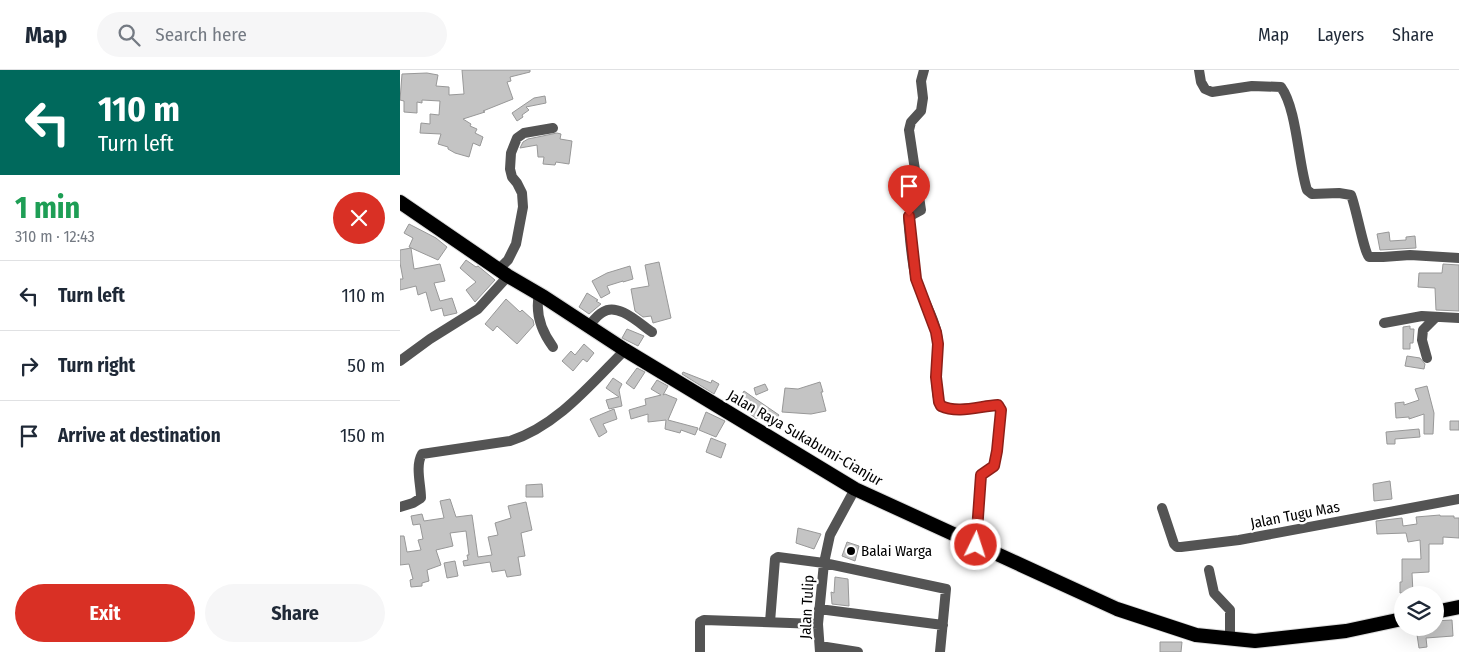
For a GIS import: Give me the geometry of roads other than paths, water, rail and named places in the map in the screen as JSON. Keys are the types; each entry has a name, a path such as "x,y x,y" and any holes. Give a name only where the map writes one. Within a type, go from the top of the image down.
{"highway":[{"name":"Jalan Raya Sukabumi-Cianjur","path":"400,202 503,272 625,350 854,488 1117,609 1196,635 1255,641 1280,640 1346,631 1394,621"},
{"path":"1444,610 1459,607"}],"street":[{"path":"924,70 921,80 923,98 921,111 911,122 909,130 921,210 908,218 916,279 936,332 938,344 936,377 939,402 941,406 948,408 968,409 998,405 1001,410 994,466 981,475 976,545"},
{"path":"1199,70 1202,82 1212,92 1252,86 1281,87 1290,108 1307,190 1312,194 1348,193 1351,195 1363,236 1366,254 1369,257 1383,258 1410,254 1459,258"},
{"path":"400,361 430,339 478,309 495,292 516,244 523,207 522,193 512,177 510,169 511,153 517,138 524,133 553,128"},
{"path":"539,294 537,304 541,324 544,336 552,347"},
{"path":"589,326 602,312 613,309 621,311 652,332"},
{"path":"1384,323 1422,316 1459,318"},
{"path":"1427,358 1422,340 1423,330 1436,318"},
{"path":"400,507 421,498 419,466 422,454 510,441 524,437 563,410 625,350"},
{"name":"Jalan Tulip","path":"820,649 818,624 824,563 830,534 854,488"},
{"name":"Jalan Tugu Mas","path":"1162,508 1174,544 1177,547 1181,547 1240,540 1459,499"},
{"path":"770,622 775,559 778,557 824,563 946,589 940,652"},
{"path":"1209,570 1212,589 1230,610 1230,639"},
{"path":"820,609 942,625"},
{"path":"700,652 701,621 818,624"},
{"path":"820,649 858,652"}],"place":[{"name":"Balai Warga","path":"851,551"}]}
